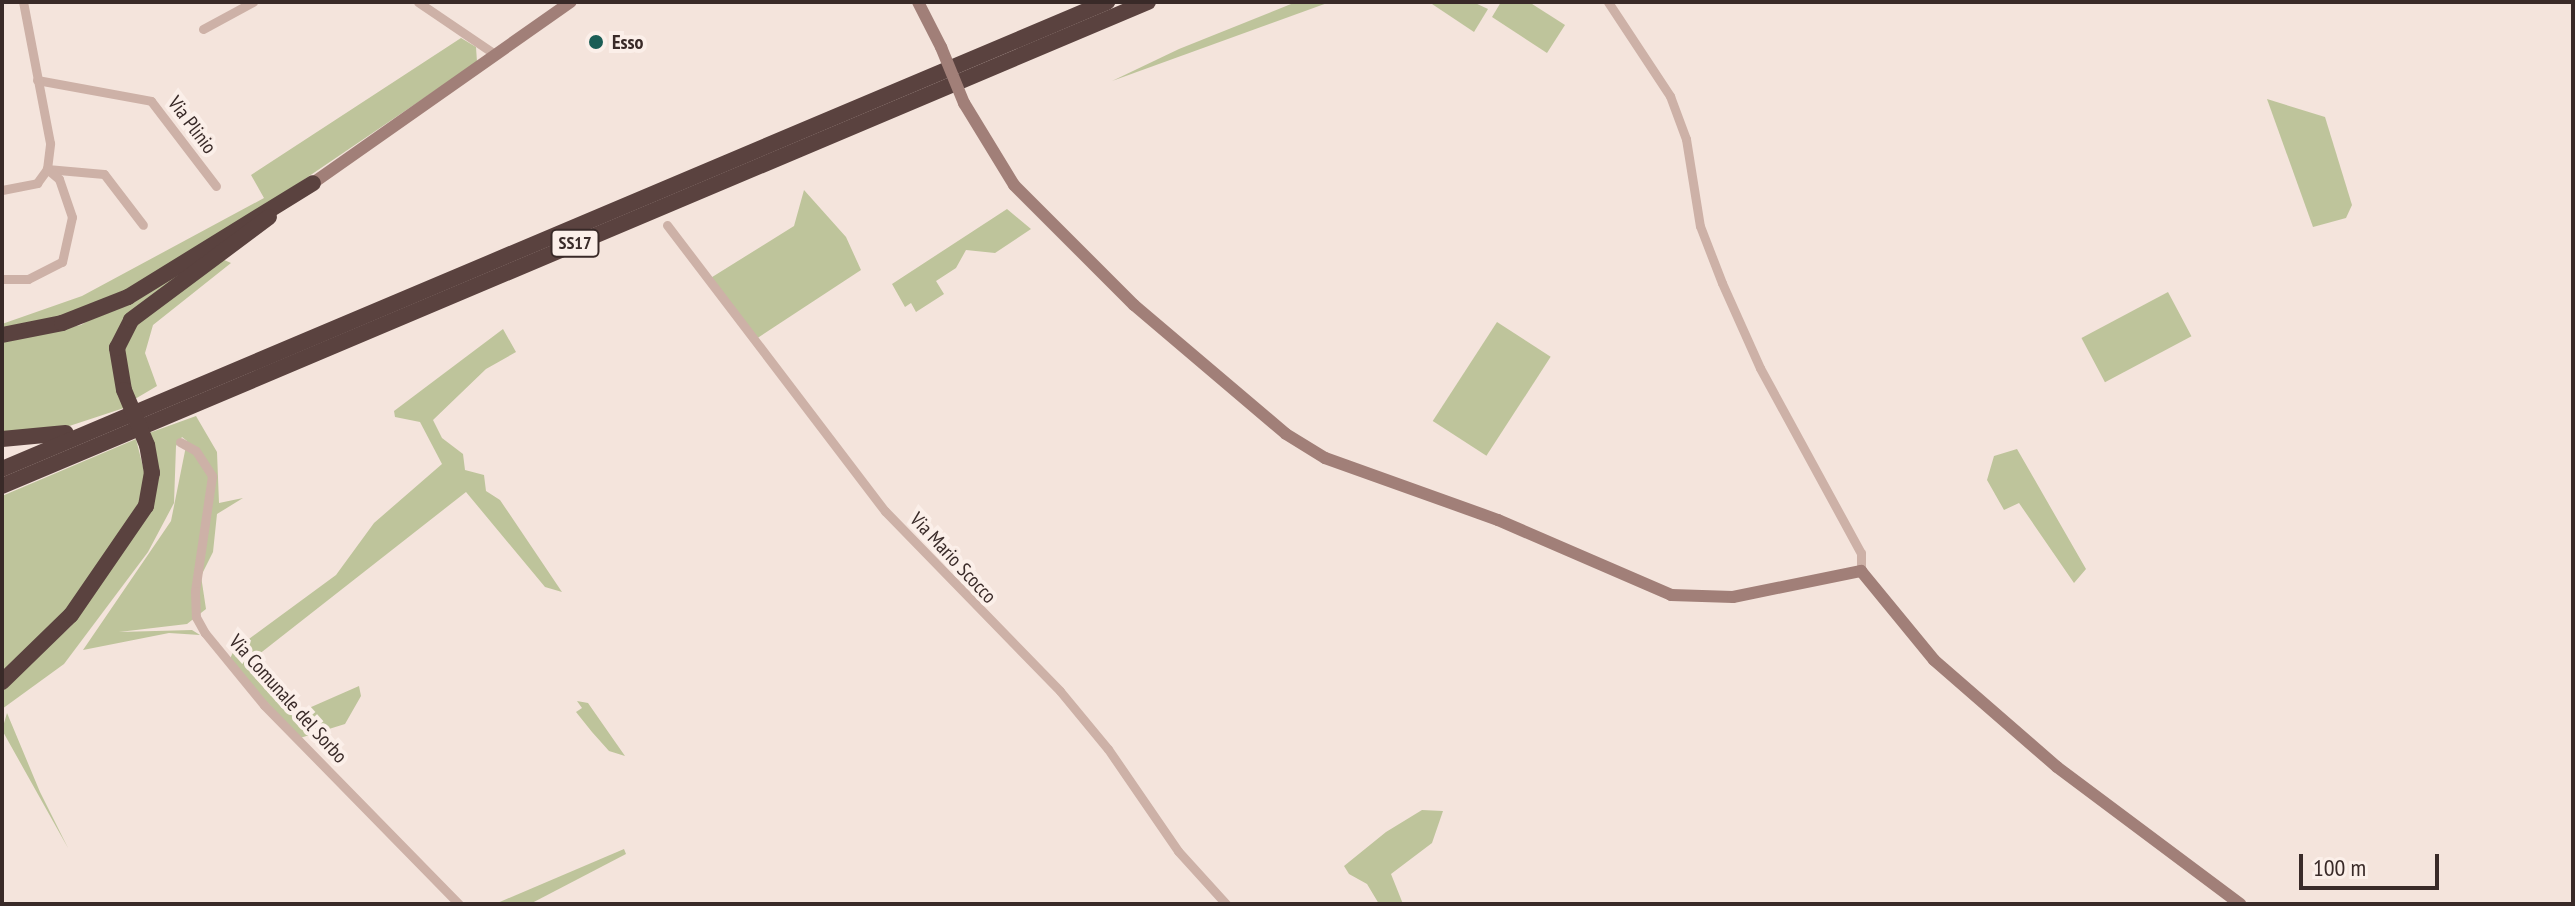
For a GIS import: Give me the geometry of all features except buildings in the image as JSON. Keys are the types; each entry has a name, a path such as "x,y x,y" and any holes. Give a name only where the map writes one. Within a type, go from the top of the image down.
{"highway":[{"name":"SS17","path":"2,469 1107,2"},
{"name":"SS17","path":"2,486 1148,2"},
{"path":"2,335 62,323 128,297 313,183"},
{"path":"2,682 71,615 146,506 152,473 147,445 124,390 117,348 131,320 313,183"},
{"path":"2,439 49,437 148,406"}],"street":[{"path":"2,190 29,186 47,169 50,143 23,2"},
{"path":"203,29 253,2"},
{"path":"418,2 496,55"},
{"path":"313,183 571,2"},
{"path":"918,2 964,103 1014,185 1134,305 1286,434 1325,458 1498,520 1671,595 1733,597 1861,571"},
{"path":"1608,2 1670,96 1686,139 1700,226 1722,283 1760,368 1861,553 1861,571 1934,660 2057,767 2240,904"},
{"name":"Via Plinio","path":"37,80 151,101 216,186"},
{"path":"47,169 104,174 143,225"},
{"path":"2,279 28,279 62,262 72,217 59,179 47,169"},
{"name":"Via Mario Scocco","path":"667,225 885,511 1060,691 1118,761 1178,851 1226,904"},
{"name":"Via Comunale del Sorbo","path":"180,442 196,451 212,476 195,591 196,617 205,633 264,705 459,904"}],"green space":[{"path":"1296,2 1330,2 1112,81 1179,49"},
{"path":"1429,2 1473,2 1488,9 1474,32"},
{"path":"1501,2 1529,2 1565,25 1547,53 1492,17"},
{"path":"461,38 476,47 477,62 168,272 77,317 2,333 2,324 82,296 264,198 251,175"},
{"path":"2267,99 2325,117 2352,205 2346,218 2313,227"},
{"path":"804,190 846,237 861,270 756,339 709,279 794,226"},
{"path":"1007,209 1031,229 995,253 966,250 956,268 936,281 944,294 916,312 911,303 905,307 892,284"},
{"path":"259,219 164,289 112,360 124,408 45,434 2,438 2,341 81,325"},
{"path":"222,259 231,263 153,325 145,353 157,386 135,399 121,360 132,325"},
{"path":"2168,292 2191,336 2105,382 2081,338"},
{"path":"1497,322 1551,357 1486,456 1433,421"},
{"path":"503,329 516,352 486,369 433,420 442,438 463,454 465,470 484,475 486,491 500,500 562,592 545,587 466,492 258,655 255,678 293,715 359,686 361,696 345,724 300,738 229,661 234,650 336,575 374,523 442,464 420,422 395,417 394,411"},
{"path":"196,416 217,452 219,503 243,498 217,514 213,552 201,576 206,609 187,624 119,632 192,630 200,635 169,633 83,650 171,521 187,441 182,437 176,446 174,503 148,552 64,664 2,709 2,688 71,626 150,513 159,476 149,433"},
{"path":"136,439 149,491 70,614 2,680 2,496"},
{"path":"2017,449 2086,569 2074,583 2019,503 2004,510 1987,480 1994,456"},
{"path":"577,701 588,703 625,756 609,751 592,732 576,712 582,708"},
{"path":"7,713 40,792 68,848 2,730"},
{"path":"1422,810 1443,811 1432,843 1391,874 1403,904 1379,904 1367,884 1349,874 1344,866 1386,832"},
{"path":"624,849 626,854 530,904 495,904"}],"place":[{"name":"Esso","path":"596,42"}]}
